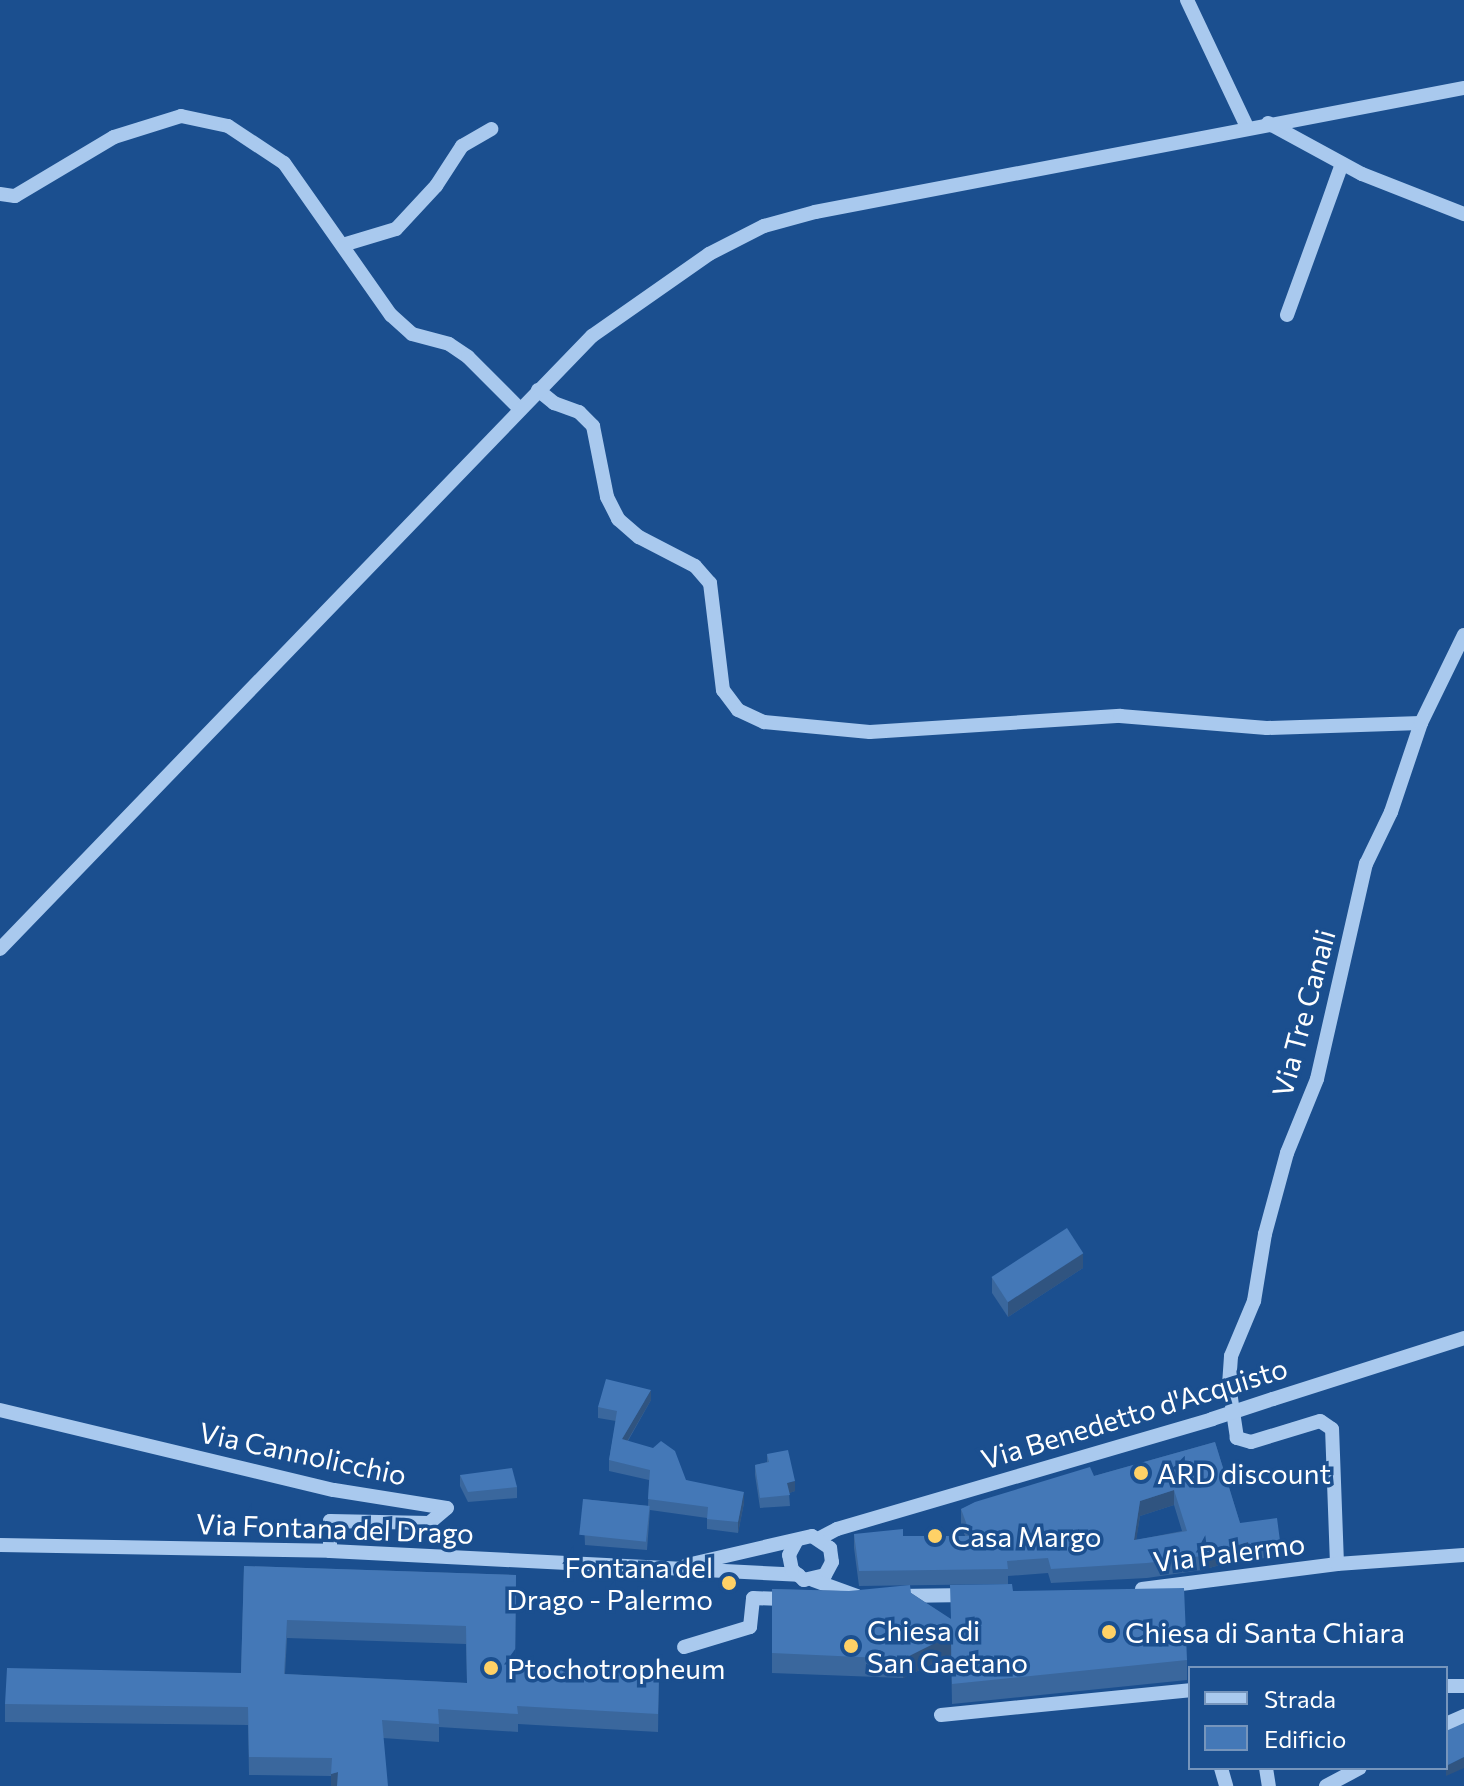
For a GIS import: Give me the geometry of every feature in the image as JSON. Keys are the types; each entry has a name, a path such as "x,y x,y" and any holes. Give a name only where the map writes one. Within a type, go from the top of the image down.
{"street":[{"path":"1187,0 1247,127"},
{"path":"0,949 592,336 709,254 764,226 1247,127 1464,88"},
{"path":"0,194 15,196 114,137 181,116 228,126 284,163 346,244 391,315 412,334 449,344 468,357 520,409"},
{"path":"1268,123 1342,164 1464,214"},
{"path":"346,244 396,229 436,186 462,146 492,129"},
{"path":"1287,315 1342,164"},
{"path":"538,390 554,403 579,412 593,426 607,497 618,519 639,537 695,566 710,583 723,690 738,710 764,722 870,732 1120,716 1267,728 1421,723"},
{"name":"Via Tre Canali","path":"1337,1564 1332,1429 1320,1421 1251,1442 1237,1438 1231,1356 1254,1301 1265,1234 1287,1153 1317,1079 1366,864 1391,812 1421,723 1464,635"},
{"name":"Via Benedetto d'Acquisto","path":"820,1538 837,1529 1212,1419 1464,1338"},
{"name":"Via Cannolicchio","path":"0,1410 334,1490 447,1508 429,1523 330,1521 330,1551"},
{"path":"813,1580 825,1575 832,1562 830,1548 820,1538 796,1542 789,1563 798,1575 851,1596 985,1595"},
{"name":"Via Fontana del Drago","path":"667,1570 796,1542"},
{"name":"Via Fontana del Drago","path":"0,1545 330,1551 798,1575"},
{"name":"Via Palermo","path":"1123,1590 1337,1564 1464,1555"},
{"path":"684,1647 750,1627 753,1598 849,1601 851,1596"},
{"path":"941,1715 1188,1690"},
{"path":"1326,1786 1356,1770"}],"building":[{"path":"1067,1228 1083,1253 1008,1302 992,1277"},
{"path":"606,1379 651,1390 622,1439 653,1448 661,1441 675,1451 686,1480 744,1492 738,1522 707,1519 708,1507 648,1499 650,1470 609,1460 617,1411 598,1407"},
{"path":"1215,1442 1240,1523 1277,1518 1280,1541 1249,1546 1248,1542 1202,1556 1147,1563 1051,1569 1048,1558 1007,1561 1008,1569 859,1571 854,1534 903,1529 903,1536 971,1536 961,1509 975,1502 1090,1467 1094,1476","holes":["1174,1490 1187,1531 1134,1540 1140,1501"]},
{"path":"788,1450 795,1481 787,1483 790,1495 760,1498 755,1465 769,1462 767,1454"},
{"path":"512,1468 517,1487 468,1492 460,1475"},
{"path":"583,1499 650,1506 646,1542 579,1535"},
{"path":"244,1566 516,1575 515,1667 659,1675 658,1714 517,1706 518,1714 438,1709 439,1724 382,1720 388,1786 337,1786 338,1772 331,1774 332,1758 249,1757 248,1707 5,1704 7,1668 241,1673","holes":["287,1620 466,1626 467,1683 284,1674"]},
{"path":"1012,1584 1013,1591 1184,1588 1187,1660 952,1684 951,1635 903,1659 772,1653 772,1589 849,1591 910,1585 911,1593 951,1619 950,1585"},
{"path":"1464,1723 1464,1757 1448,1765 1448,1730"}],"place":[{"name":"ARD discount","path":"1141,1473"},
{"name":"Casa Margo","path":"935,1536"},
{"name":"Fontana del Drago - Palermo","path":"729,1583"},
{"name":"Chiesa di Santa Chiara","path":"1109,1632"},
{"name":"Chiesa di San Gaetano","path":"851,1646"},
{"name":"Ptochotropheum","path":"491,1668"}]}
